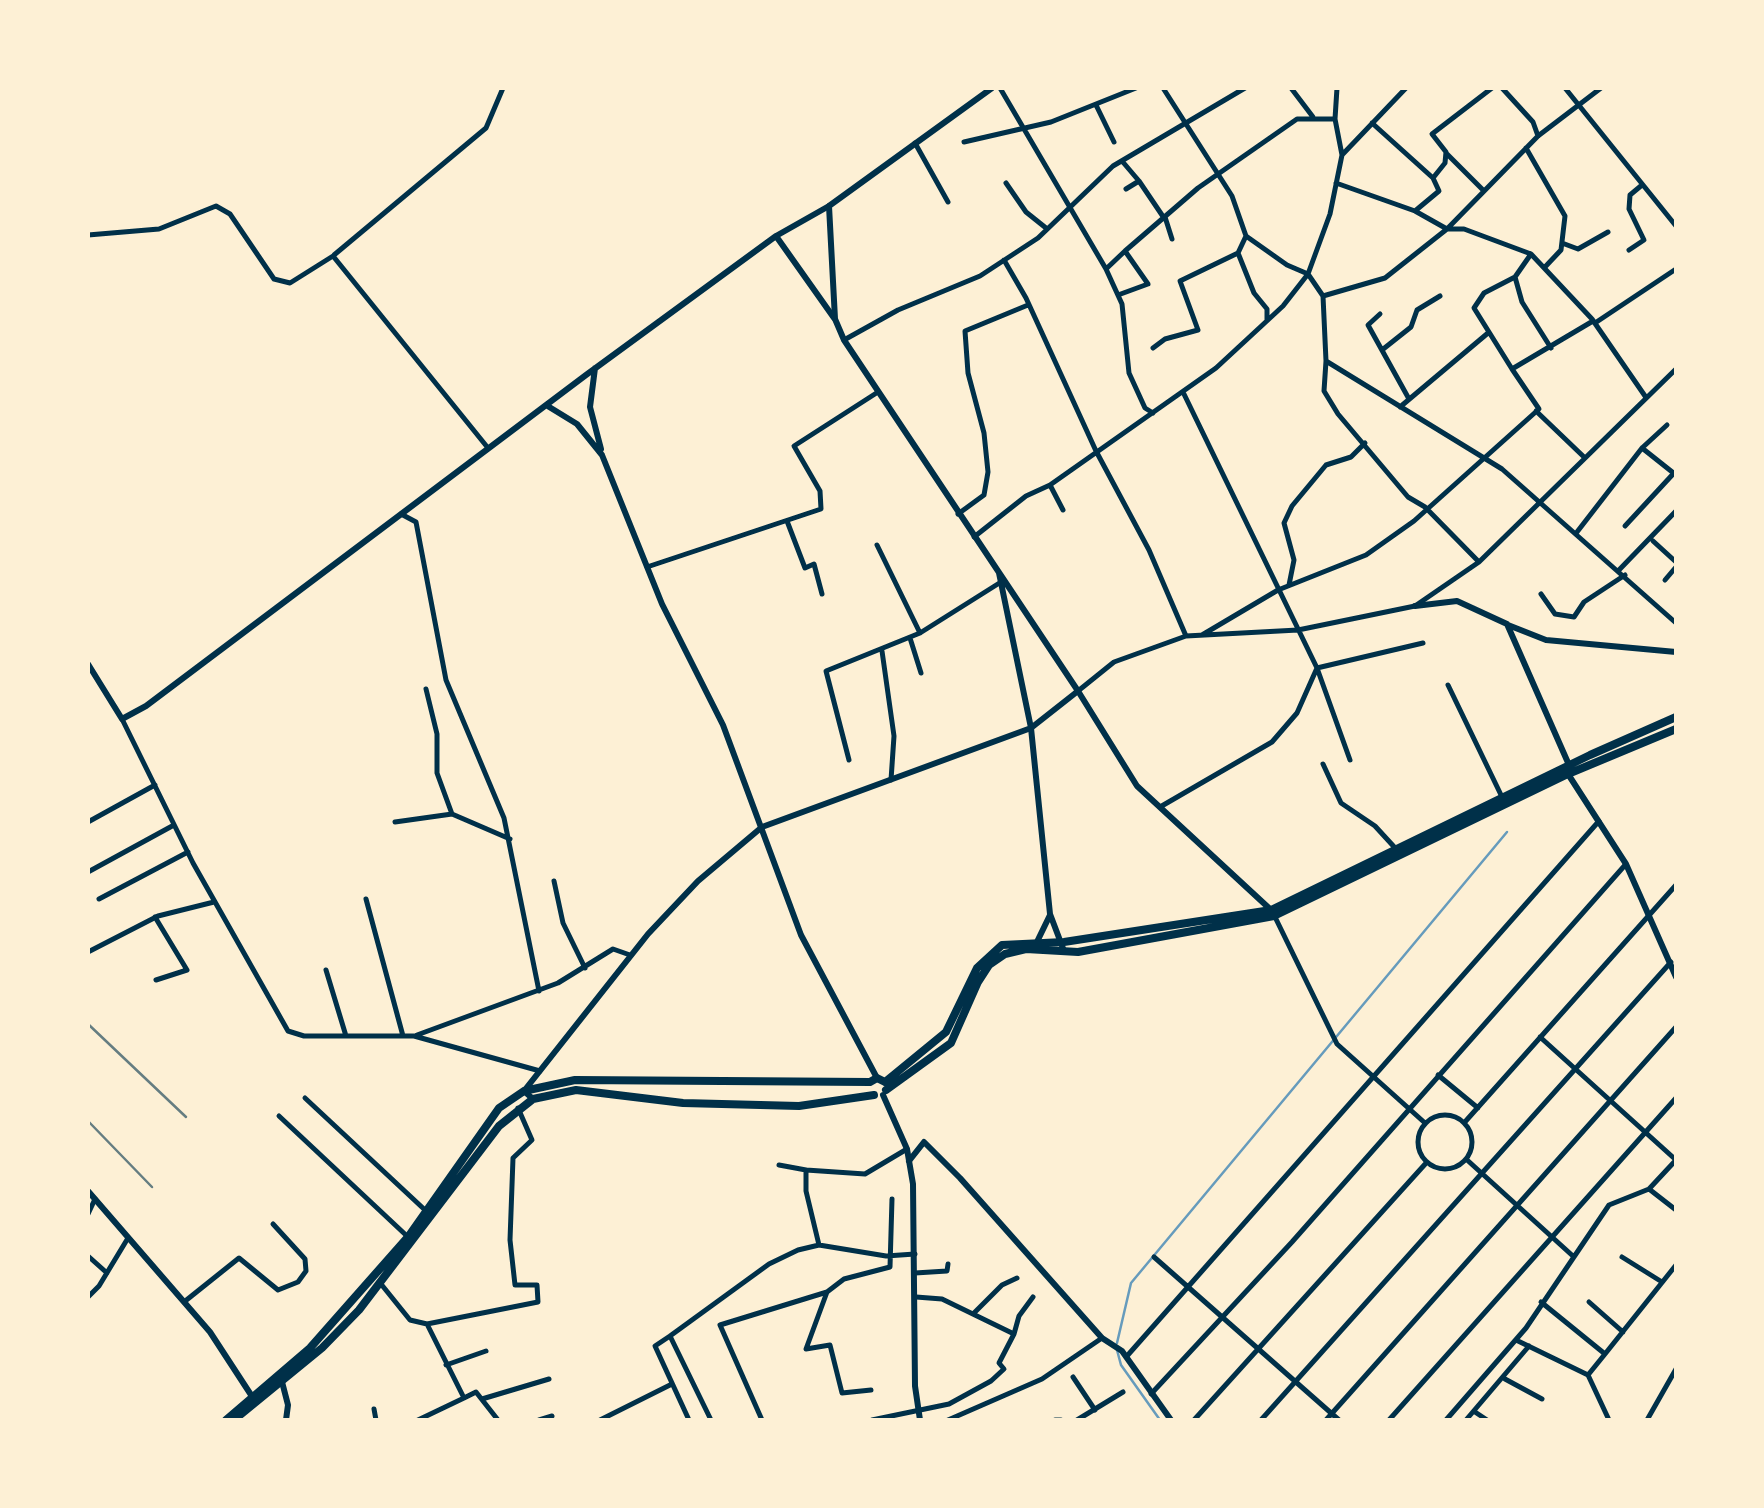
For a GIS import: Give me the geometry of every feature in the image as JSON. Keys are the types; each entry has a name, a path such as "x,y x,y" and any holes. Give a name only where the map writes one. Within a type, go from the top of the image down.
{"main road":[{"path":"226,1420 343,1326 381,1284 480,1150 518,1108 533,1098 576,1090 683,1103 799,1106 879,1087 951,1043 990,965 1005,954 1035,945 1064,946 1273,913 1676,717"},
{"path":"1273,913 1502,797 1676,729"},
{"path":"281,1377 412,1239 499,1108 524,1091 575,1080 879,1087"},
{"path":"335,1319 343,1326"},
{"path":"234,1420 254,1399"}],"street":[{"path":"88,235 159,228 216,206 230,214 274,280 290,284 333,256 486,128 503,88"},
{"path":"122,719 146,706 776,236 829,206 992,88"},
{"path":"1000,88 1106,269 1118,295 1130,350 1129,373 1146,408 1153,412"},
{"path":"964,142 1022,129 1136,88"},
{"path":"1163,88 1184,116 1182,122"},
{"path":"844,340 898,310 950,292 1004,260 1122,161 1245,88"},
{"path":"1292,88 1314,119"},
{"path":"974,537 1026,496 1050,485 1183,392 1267,322 1308,274 1325,233 1342,154 1335,119 1337,88"},
{"path":"1342,154 1406,88"},
{"path":"1484,191 1432,134 1492,88"},
{"path":"1502,88 1533,122 1538,136"},
{"path":"1565,88 1676,226"},
{"path":"1324,296 1385,278 1447,229 1538,136 1601,88"},
{"path":"1096,105 1114,142"},
{"path":"1106,269 1165,217 1297,119 1335,119"},
{"path":"1182,122 1220,174 1246,236 1286,265 1308,274 1324,296 1324,390 1408,497 1425,507 1479,562"},
{"path":"1372,122 1433,178 1439,191 1415,211"},
{"path":"916,143 948,202"},
{"path":"1526,148 1565,216 1562,243 1544,268"},
{"path":"1433,178 1444,163 1446,152"},
{"path":"1122,161 1165,217 1172,239"},
{"path":"1126,189 1139,181"},
{"path":"1336,182 1415,211 1447,229 1464,229 1530,254 1594,322 1646,397"},
{"path":"1006,183 1026,212 1046,228"},
{"path":"1629,250 1644,240 1629,209 1630,196 1642,185"},
{"path":"829,206 835,320"},
{"path":"1562,243 1578,249 1608,232"},
{"path":"776,236 835,320 844,340 958,514 998,566 1138,786 1273,913 1337,1044 1425,1124"},
{"path":"1153,348 1165,339 1198,330 1180,281 1238,253 1246,236"},
{"path":"1118,295 1148,284 1125,251"},
{"path":"1238,253 1254,293 1267,310 1267,322"},
{"path":"1530,254 1515,277 1484,293 1474,308 1536,411 1584,457"},
{"path":"333,256 488,448"},
{"path":"1004,260 1030,304 1096,452 1150,550 1186,636"},
{"path":"1512,369 1676,269"},
{"path":"1515,277 1522,302 1551,348"},
{"path":"1382,350 1411,327 1417,310 1440,296"},
{"path":"958,514 984,495 988,472 984,433 968,373 965,331 1030,304"},
{"path":"1380,314 1368,324 1409,399"},
{"path":"1400,407 1488,333"},
{"path":"1326,361 1484,457 1543,501 1676,623"},
{"path":"596,368 590,407 602,455 647,567 723,726 800,935 879,1087 906,1149 915,1254 920,1416"},
{"path":"1416,606 1479,562 1676,369"},
{"path":"647,567 821,508 820,491 794,446 878,392"},
{"path":"1183,392 1317,668 1350,760"},
{"path":"546,404 577,424 602,455"},
{"path":"1200,636 1278,590 1366,555 1414,521 1425,507 1536,411"},
{"path":"1577,532 1642,448 1668,425"},
{"path":"1288,587 1294,560 1284,523 1292,506 1326,465 1351,457 1365,443"},
{"path":"1625,526 1675,474 1642,448"},
{"path":"1050,485 1063,510"},
{"path":"1541,594 1555,614 1574,617 1584,602 1622,572 1676,511"},
{"path":"401,514 416,522 446,680 510,839 539,991"},
{"path":"787,521 805,568 814,564 822,594"},
{"path":"1652,540 1676,564 1665,580"},
{"path":"877,546 920,632"},
{"path":"998,566 1030,728 1050,914 1064,946"},
{"path":"849,760 826,671 910,638 1001,582"},
{"path":"533,1098 524,1091 630,956 698,881 762,827 1030,728 1114,662 1186,636 1298,630 1457,601 1546,640 1676,652"},
{"path":"1507,624 1568,770 1626,864 1676,977"},
{"path":"910,638 921,674"},
{"path":"1317,668 1423,643"},
{"path":"882,651 894,736 891,780"},
{"path":"88,664 122,719 214,902 288,1031 414,1036 540,1071"},
{"path":"1159,808 1265,748 1297,712 1317,668"},
{"path":"1448,685 1502,797"},
{"path":"426,689 437,734 437,773 452,814"},
{"path":"1323,764 1341,803 1375,826 1397,850"},
{"path":"88,822 154,785"},
{"path":"394,822 452,814 510,839"},
{"path":"1125,1354 1375,1078 1600,821"},
{"path":"88,872 174,825"},
{"path":"99,899 188,852"},
{"path":"1151,1394 1626,864"},
{"path":"554,881 564,923 584,968"},
{"path":"1464,1123 1676,885"},
{"path":"366,899 403,1036"},
{"path":"88,952 155,917 214,902"},
{"path":"1035,945 1050,914"},
{"path":"155,917 186,970 156,980"},
{"path":"414,1036 539,991 613,949 630,956"},
{"path":"1260,1420 1670,962"},
{"path":"326,970 346,1036"},
{"path":"1326,1420 1676,1027"},
{"path":"1446,1420 1516,1340 1609,1204 1650,1189 1674,1167 1676,1160 1540,1037"},
{"path":"1438,1074 1478,1108"},
{"path":"305,1098 427,1212"},
{"path":"1389,1420 1676,1098"},
{"path":"381,1284 410,1320 427,1324 538,1302 537,1285 514,1285 510,1240 514,1158 532,1140 518,1108"},
{"path":"1444,1115 1464,1123 1472,1141 1466,1160 1447,1169 1427,1162 1418,1143 1425,1124 1444,1115"},
{"path":"279,1116 412,1239"},
{"path":"909,1162 924,1142 1041,1265 1106,1341 1125,1354 1171,1420"},
{"path":"779,1165 865,1174 906,1149"},
{"path":"1466,1160 1574,1257"},
{"path":"1194,1420 1427,1162"},
{"path":"806,1170 806,1190 818,1245"},
{"path":"1650,1189 1676,1210"},
{"path":"88,1191 184,1302 254,1399"},
{"path":"762,1420 720,1325 827,1292 844,1279 890,1267 892,1199"},
{"path":"88,1214 95,1200"},
{"path":"184,1302 239,1258 278,1290 298,1282 306,1271 305,1259 273,1224"},
{"path":"88,1296 108,1273 128,1238"},
{"path":"689,1420 655,1346 769,1264 818,1245 891,1256 915,1254"},
{"path":"88,1256 108,1273"},
{"path":"1154,1256 1340,1420"},
{"path":"1622,1257 1662,1282"},
{"path":"915,1273 948,1272 948,1264"},
{"path":"1588,1375 1676,1266"},
{"path":"973,1314 1002,1285 1017,1278"},
{"path":"827,1292 806,1349 830,1345 842,1393 871,1390"},
{"path":"916,1297 942,1299 1014,1334"},
{"path":"872,1420 920,1416 991,1381 1004,1368 998,1364 1019,1316 1033,1297"},
{"path":"1541,1302 1605,1354"},
{"path":"1589,1302 1622,1332"},
{"path":"427,1324 464,1398"},
{"path":"670,1336 711,1420"},
{"path":"1516,1340 1588,1375 1610,1420"},
{"path":"948,1420 1042,1379 1106,1341"},
{"path":"1466,1420 1530,1346"},
{"path":"446,1365 486,1351"},
{"path":"1647,1420 1676,1370"},
{"path":"281,1377 286,1420"},
{"path":"1073,1377 1095,1410"},
{"path":"482,1399 550,1378"},
{"path":"1505,1379 1542,1399"},
{"path":"600,1420 672,1384"},
{"path":"418,1420 476,1392 498,1420"},
{"path":"1077,1420 1122,1392"},
{"path":"374,1410 376,1420"},
{"path":"1474,1412 1487,1420"},
{"path":"540,1420 552,1416"}],"waterway":[{"path":"1117,1343 1131,1283 1507,832"},
{"path":"1117,1350 1121,1365 1160,1420"}],"railway":[{"path":"88,1024 186,1117"},
{"path":"88,1121 152,1187"}]}
